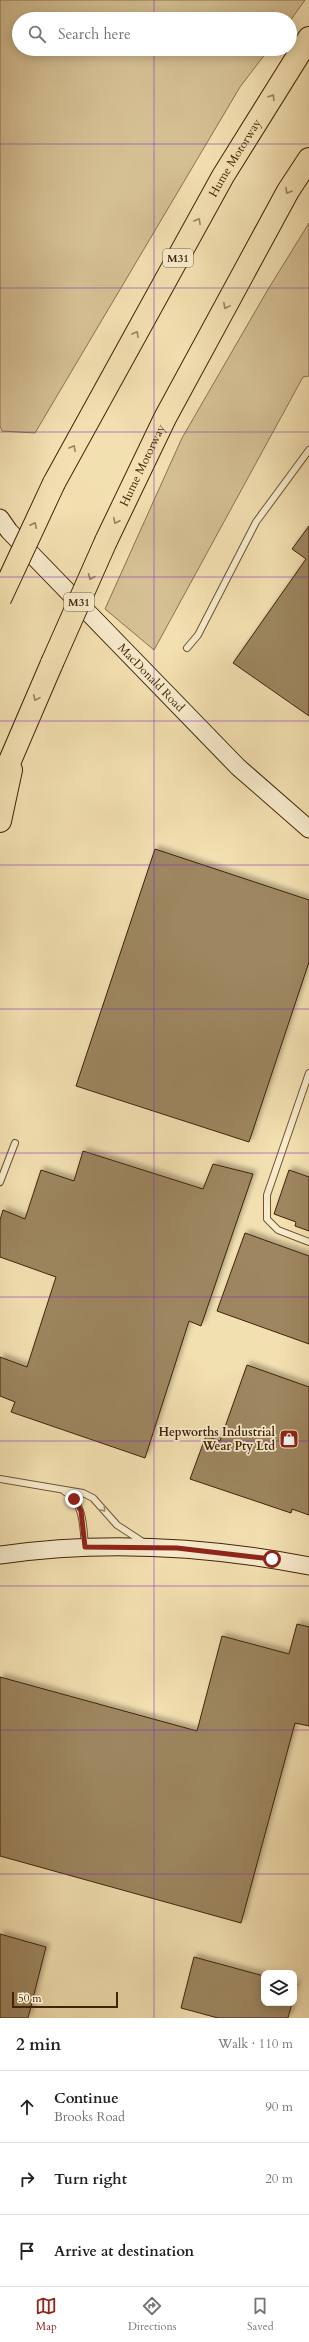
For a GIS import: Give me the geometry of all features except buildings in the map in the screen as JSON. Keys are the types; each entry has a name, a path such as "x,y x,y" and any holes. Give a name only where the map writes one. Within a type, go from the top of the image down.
{"highway":[{"name":"Hume Motorway","path":"0,599 54,483 223,176 309,38"},
{"name":"Hume Motorway","path":"0,784 18,739 106,541 165,418 288,190 309,159"},
{"path":"0,822 18,739"}],"street":[{"name":"MacDonald Road","path":"0,518 15,536 238,767 309,829"},
{"path":"0,1555 85,1547 151,1546 229,1552 309,1566"}],"lane":[{"path":"187,648 198,635 256,522 309,450"},
{"path":"309,1073 270,1184 266,1204 267,1219 278,1230 309,1242"},
{"path":"0,1182 15,1143"},
{"path":"0,1479 88,1496 123,1530 151,1546"},
{"path":"56,1489 66,1492 77,1503 83,1522 85,1547"}],"shaded area":[{"path":"0,0 305,0 296,12 12,12 12,56 264,56 240,87 35,433 2,431 0,426"},
{"path":"309,223 309,376 303,377 154,650 105,609 182,438 267,291"}],"place":[{"name":"Hepworths Industrial Wear Pty Ltd","path":"289,1439"}],"route":[{"path":"74,1499 81,1511 85,1547 121,1546 205,1549 272,1559"}]}
